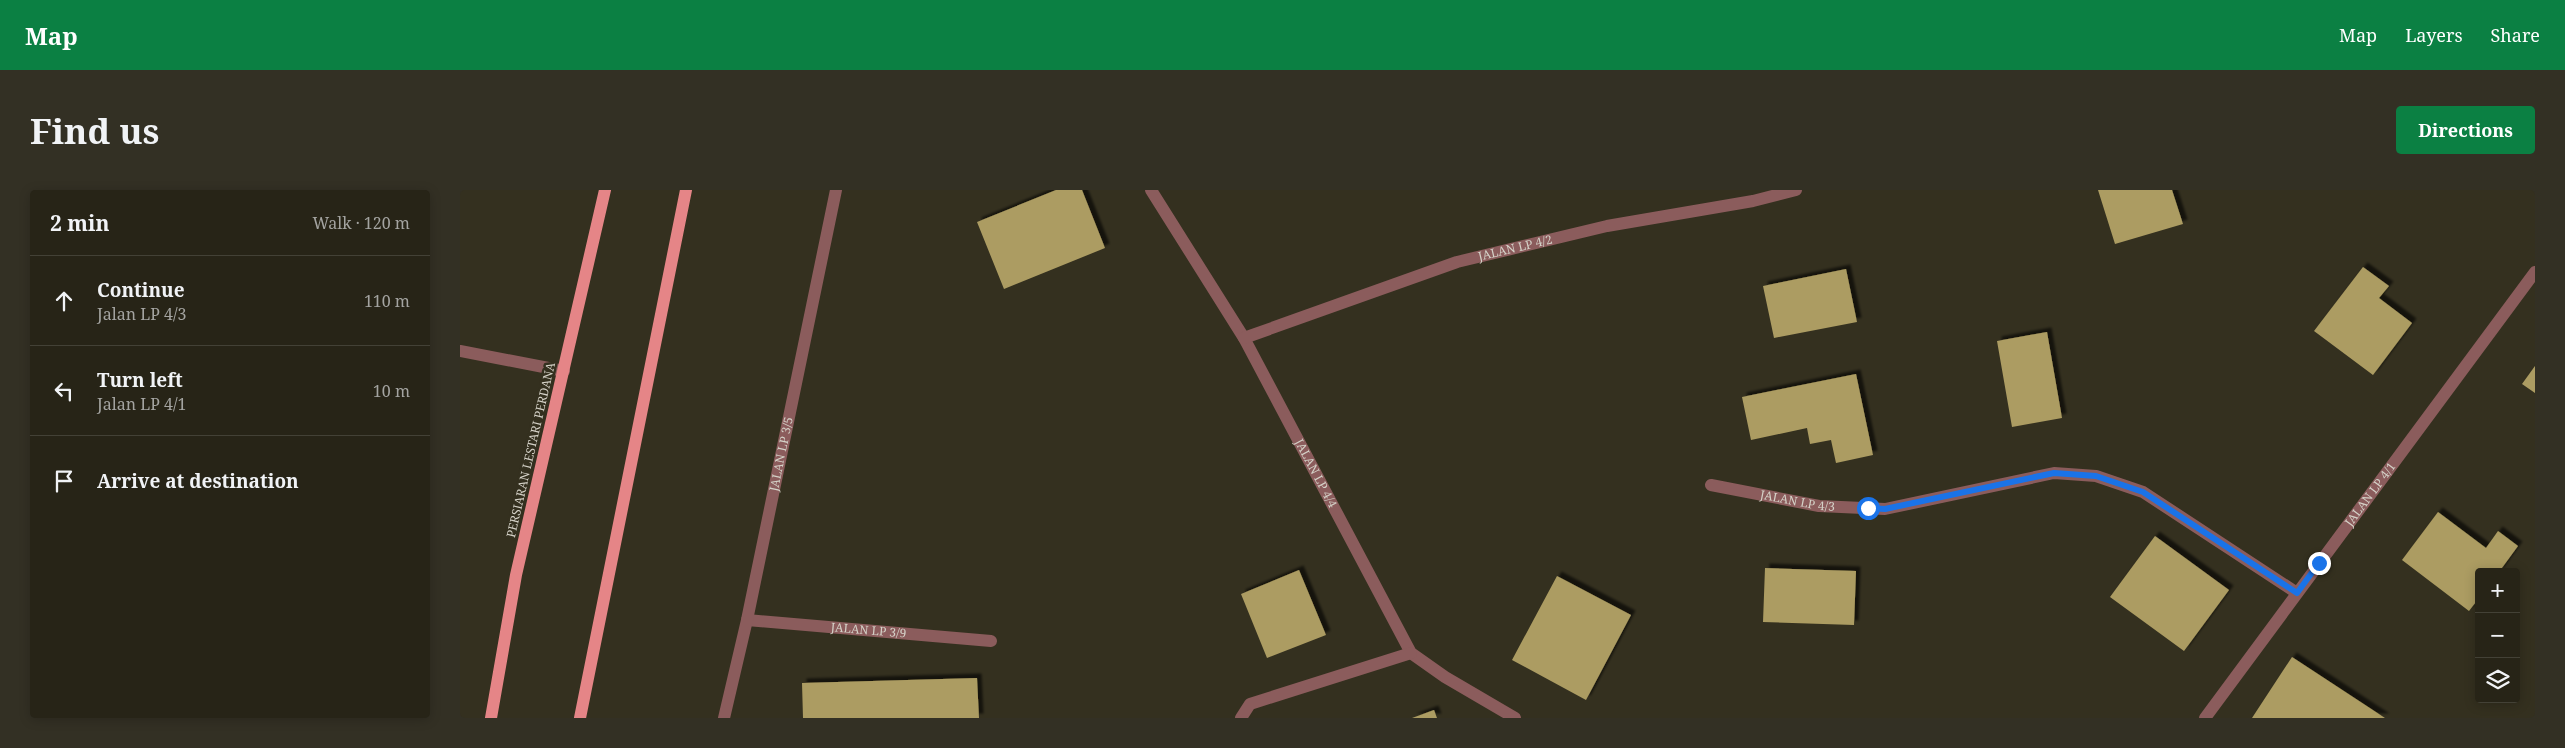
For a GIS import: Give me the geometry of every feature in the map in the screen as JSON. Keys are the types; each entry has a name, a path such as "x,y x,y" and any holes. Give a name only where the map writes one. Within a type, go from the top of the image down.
{"main road":[{"name":"PERSIARAN LESTARI PERDANA","path":"491,718 516,575 605,190"},
{"path":"580,718 686,190"}],"street":[{"name":"JALAN LP 3/5","path":"724,718 747,620 836,190"},
{"name":"JALAN LP 4/4","path":"1151,190 1244,338 1411,653 1445,677 1516,718"},
{"name":"JALAN LP 4/2","path":"1244,338 1457,262 1608,226 1753,201 1796,190"},
{"name":"JALAN LP 4/1","path":"2205,718 2535,272"},
{"path":"460,351 564,371"},
{"name":"JALAN LP 4/3","path":"1711,485 1819,506 1885,509 2054,473 2096,476 2143,492 2297,593"},
{"name":"JALAN LP 3/9","path":"747,620 990,641"},
{"path":"1240,718 1250,704 1411,653"}],"building":[{"path":"1056,190 1082,190 1105,248 1004,289 977,222"},
{"path":"2098,190 2172,190 2183,224 2115,244"},
{"path":"2363,267 2389,286 2379,298 2412,323 2373,375 2314,331"},
{"path":"1846,269 1857,322 1774,338 1763,286"},
{"path":"2047,332 2062,418 2012,427 1997,341"},
{"path":"2535,366 2535,393 2522,384"},
{"path":"1856,374 1873,455 1836,463 1831,440 1810,444 1807,428 1751,440 1742,397"},
{"path":"2438,512 2486,548 2498,531 2518,546 2502,568 2475,568 2475,603 2469,611 2402,560"},
{"path":"2155,536 2229,590 2184,651 2110,597"},
{"path":"1765,568 1856,571 1854,625 1763,622"},
{"path":"1299,570 1326,635 1267,658 1241,594"},
{"path":"1557,576 1631,615 1586,700 1512,660"},
{"path":"2292,657 2385,718 2252,718"},
{"path":"977,678 979,718 803,718 802,683"},
{"path":"1434,710 1437,718 1412,718"}],"route":[{"path":"1868,508 1885,509 2054,473 2096,476 2143,492 2297,593 2319,563"}]}
